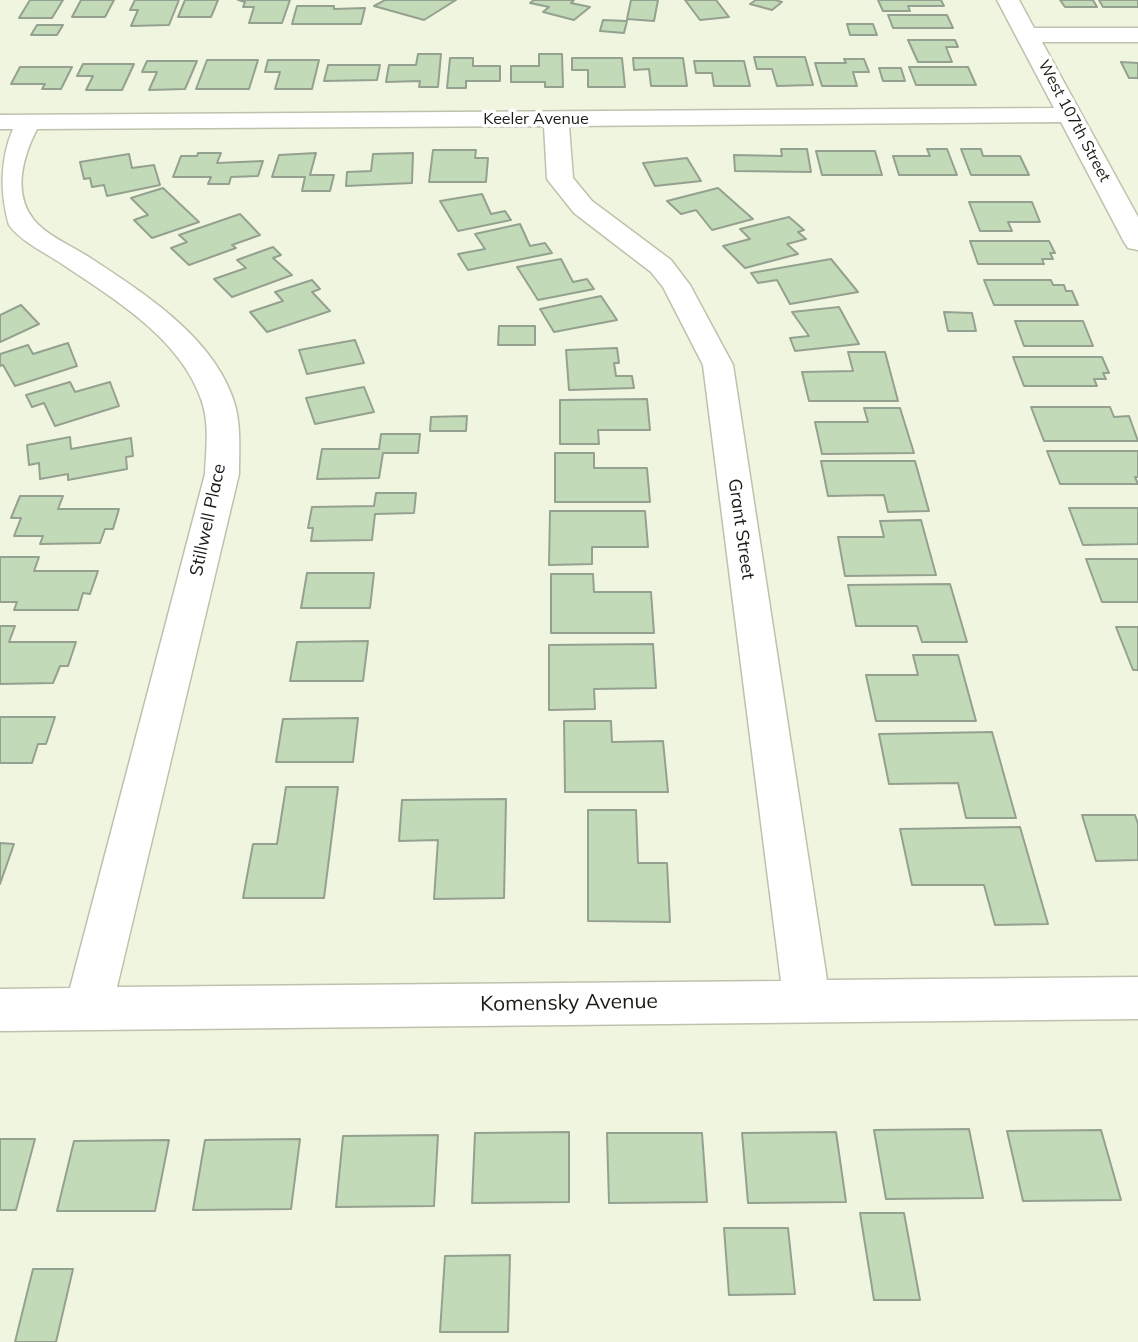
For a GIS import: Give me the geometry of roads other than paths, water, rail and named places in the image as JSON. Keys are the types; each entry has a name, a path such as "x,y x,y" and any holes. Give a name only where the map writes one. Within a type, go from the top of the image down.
{"street":[{"name":"West 107th Street","path":"1008,0 1135,228"},
{"path":"1028,35 1138,35"},
{"name":"Keeler Avenue","path":"14,122 1071,115"},
{"name":"Grant Street","path":"556,119 559,179 583,206 661,266 676,285 718,365 807,1000"},
{"name":"Stillwell Place","path":"14,122 2,187 8,206 23,225 158,320 186,348 205,371 218,400 222,432 222,474 88,1009"},
{"name":"Komensky Avenue","path":"0,1010 1138,998"}]}
